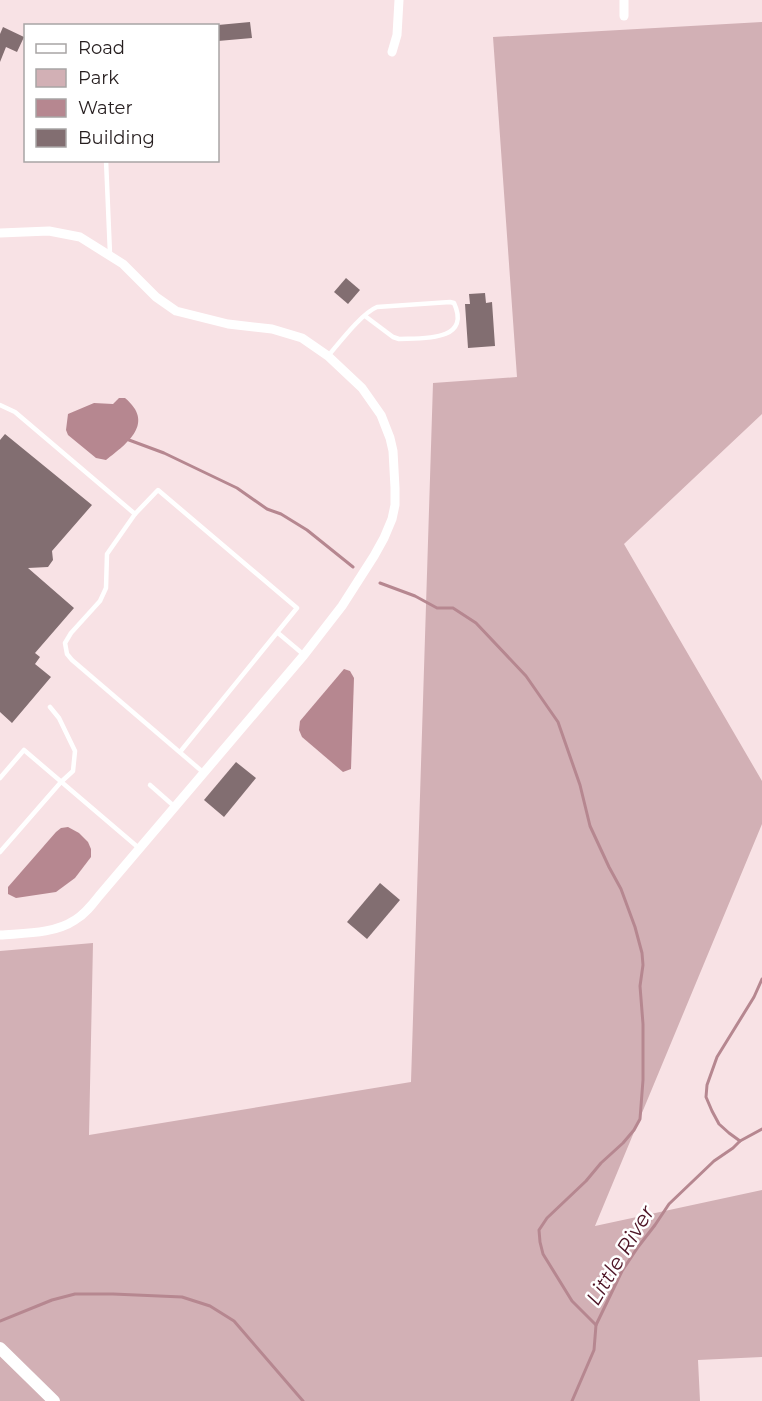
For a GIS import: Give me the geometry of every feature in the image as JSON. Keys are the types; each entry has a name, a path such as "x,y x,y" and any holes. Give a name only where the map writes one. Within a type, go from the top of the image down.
{"main road":[{"path":"0,1348 54,1401"}],"street":[{"path":"392,52 397,35 399,0"},
{"path":"624,0 624,16"},
{"path":"0,232 49,231 80,237 123,264 156,297 176,311 228,324 272,329 302,338 328,356 362,388 381,415 390,438 395,470 395,505 392,519 374,556 342,606 304,655 140,849 92,905 76,920 49,930 0,935"}],"lane":[{"path":"106,162 110,256"},
{"path":"328,356 365,316 373,308 450,302 454,303 457,316 451,331 438,337 399,339 365,316"},
{"path":"0,405 15,412 135,514"},
{"path":"180,752 297,608 158,490 135,514 107,554 106,588 100,601 70,633 65,643 67,654 72,660 204,773"},
{"path":"278,633 304,655"},
{"path":"0,852 73,771 75,751 59,718 50,707"},
{"path":"0,778 24,750 140,849"},
{"path":"150,785 175,807"}],"green space":[{"path":"762,22 762,414 624,544 762,781 762,824 595,1226 762,1190 762,1357 698,1360 700,1401 0,1401 0,951 93,943 89,1135 411,1082 433,383 517,377 493,37"}],"water":[{"path":"119,398 125,398 134,407 138,416 135,432 130,440 106,460 96,458 68,435 66,430 68,414 94,403 113,404"},
{"path":"344,669 350,671 354,678 351,769 343,772 302,737 299,730 300,721"},
{"path":"68,827 79,833 91,849 91,857 75,878 56,892 16,898 8,894 8,887 56,832"}],"building":[{"path":"250,22 252,38 219,41 219,25"},
{"path":"3,27 24,37 17,52 6,47 0,62 0,34"},
{"path":"346,278 360,290 348,304 334,292"},
{"path":"485,293 486,303 492,302 495,346 468,348 465,304 470,304 469,294"},
{"path":"5,434 92,505 52,551 53,560 48,567 28,568 74,608 35,653 40,657 35,664 51,677 12,723 0,712 0,440"},
{"path":"236,762 256,778 224,817 204,800"},
{"path":"380,883 400,900 367,939 347,922"}],"waterway":[{"path":"129,440 164,453 237,488 267,509 281,514 307,530 353,567"},
{"path":"380,583 415,596 437,608 453,608 476,623 526,676 558,722 580,785 590,826 621,889 635,927 643,965 640,986 643,1024 640,1119 623,1143 547,1218 539,1230 543,1254 572,1301 596,1325"},
{"path":"740,1141 719,1124 706,1097 707,1085 717,1057 754,997 762,979"},
{"name":"Little River","path":"572,1401 594,1350 596,1325 622,1271 638,1247 669,1204 714,1161 740,1141 762,1129"},
{"name":"Little River","path":"0,1321 52,1300 75,1294 182,1297 210,1306 234,1321 303,1401"}]}
